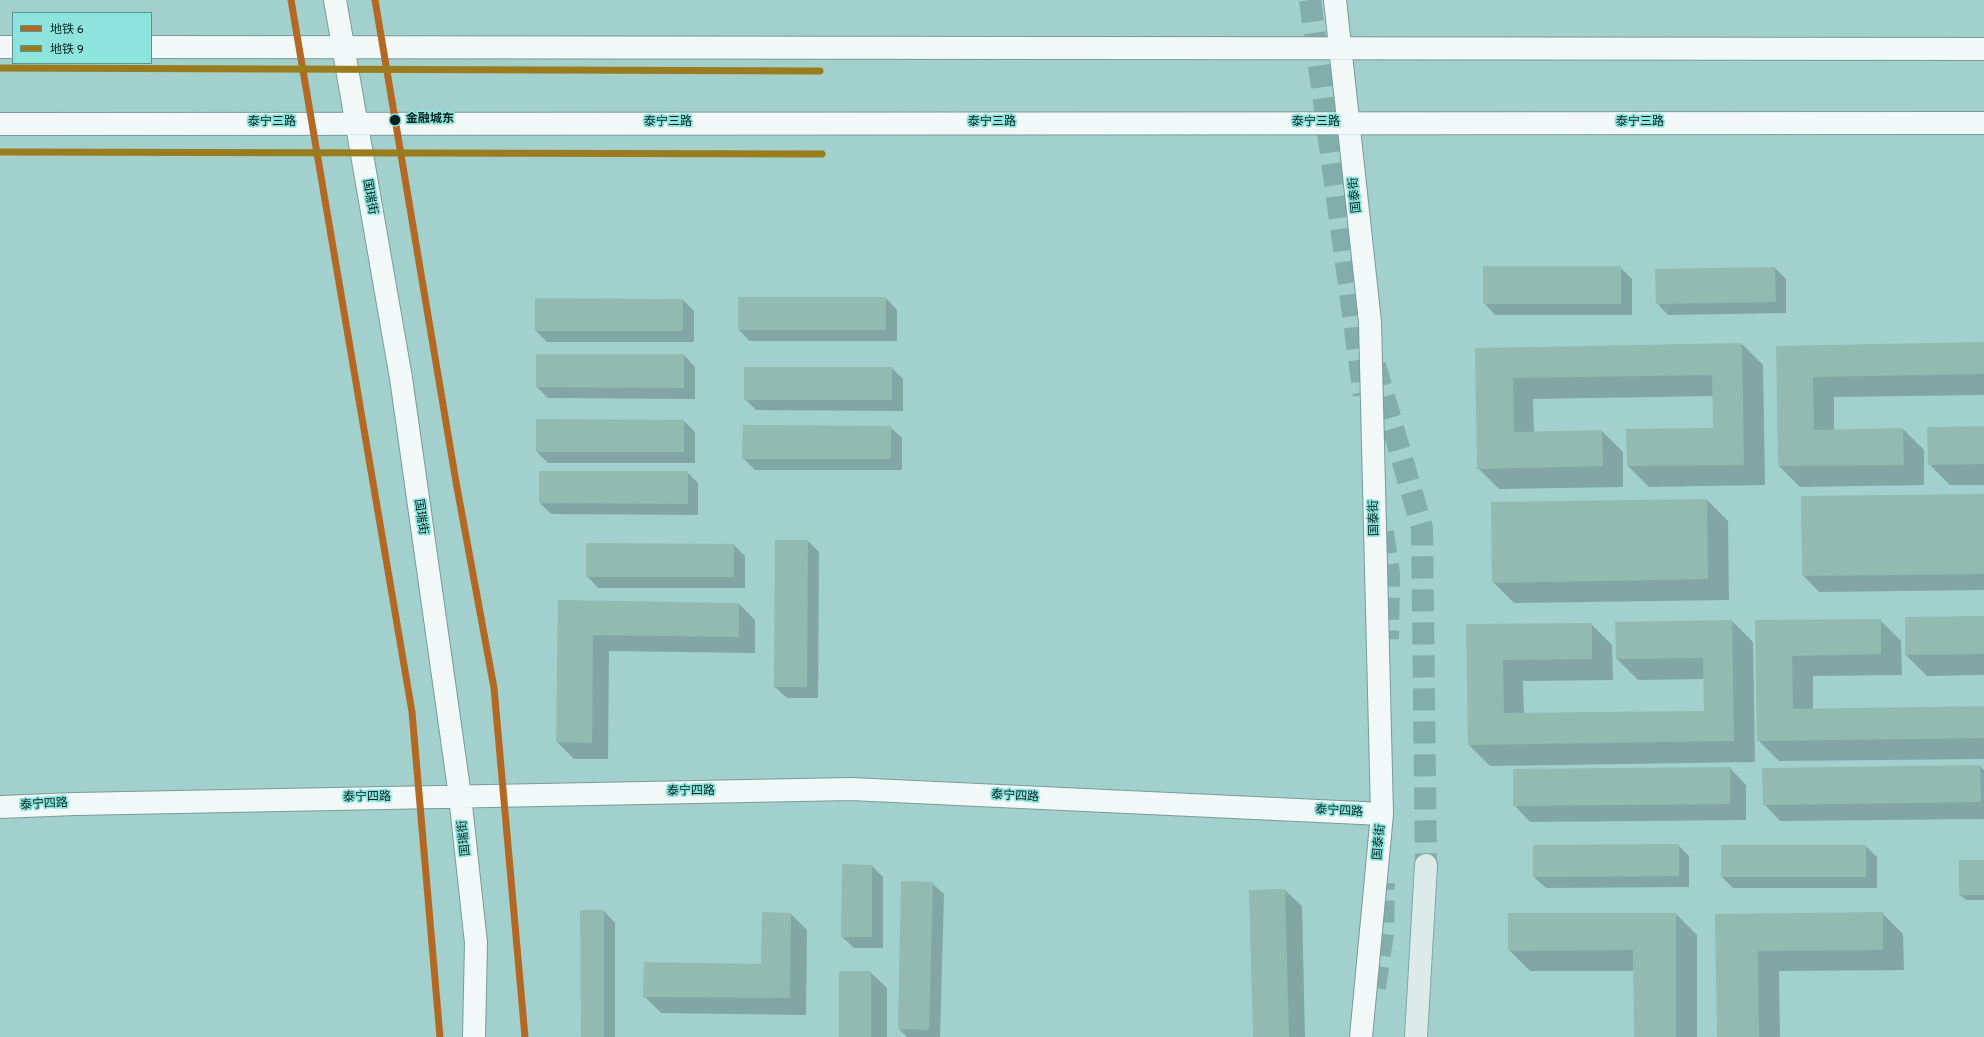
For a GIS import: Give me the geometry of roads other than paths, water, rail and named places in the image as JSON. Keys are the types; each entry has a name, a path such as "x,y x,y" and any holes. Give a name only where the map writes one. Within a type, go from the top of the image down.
{"main road":[{"path":"1416,1037 1426,865"}],"street":[{"name":"国瑞街","path":"334,0 400,378 460,796 476,943 474,1037"},
{"name":"国泰街","path":"1335,0 1370,322 1382,814 1361,1037"},
{"path":"152,47 343,46 1984,49"},
{"path":"0,47 12,47"},
{"name":"泰宁三路","path":"0,124 1984,123"},
{"name":"泰宁四路","path":"0,808 75,804 851,789 1382,814"}],"tunnel":[{"path":"1310,0 1364,395"},
{"path":"1375,365 1422,528 1426,865"},
{"path":"1383,532 1389,573 1388,639"},
{"path":"1375,988 1383,933 1384,883"}],"metro line":[{"name":"6","path":"291,0 412,712 440,1037"},
{"name":"6","path":"375,0 456,482 494,688 525,1037"},
{"name":"9","path":"0,68 820,71"},
{"name":"9","path":"0,152 822,154"}],"place":[{"name":"金融城东","path":"395,120"}]}
